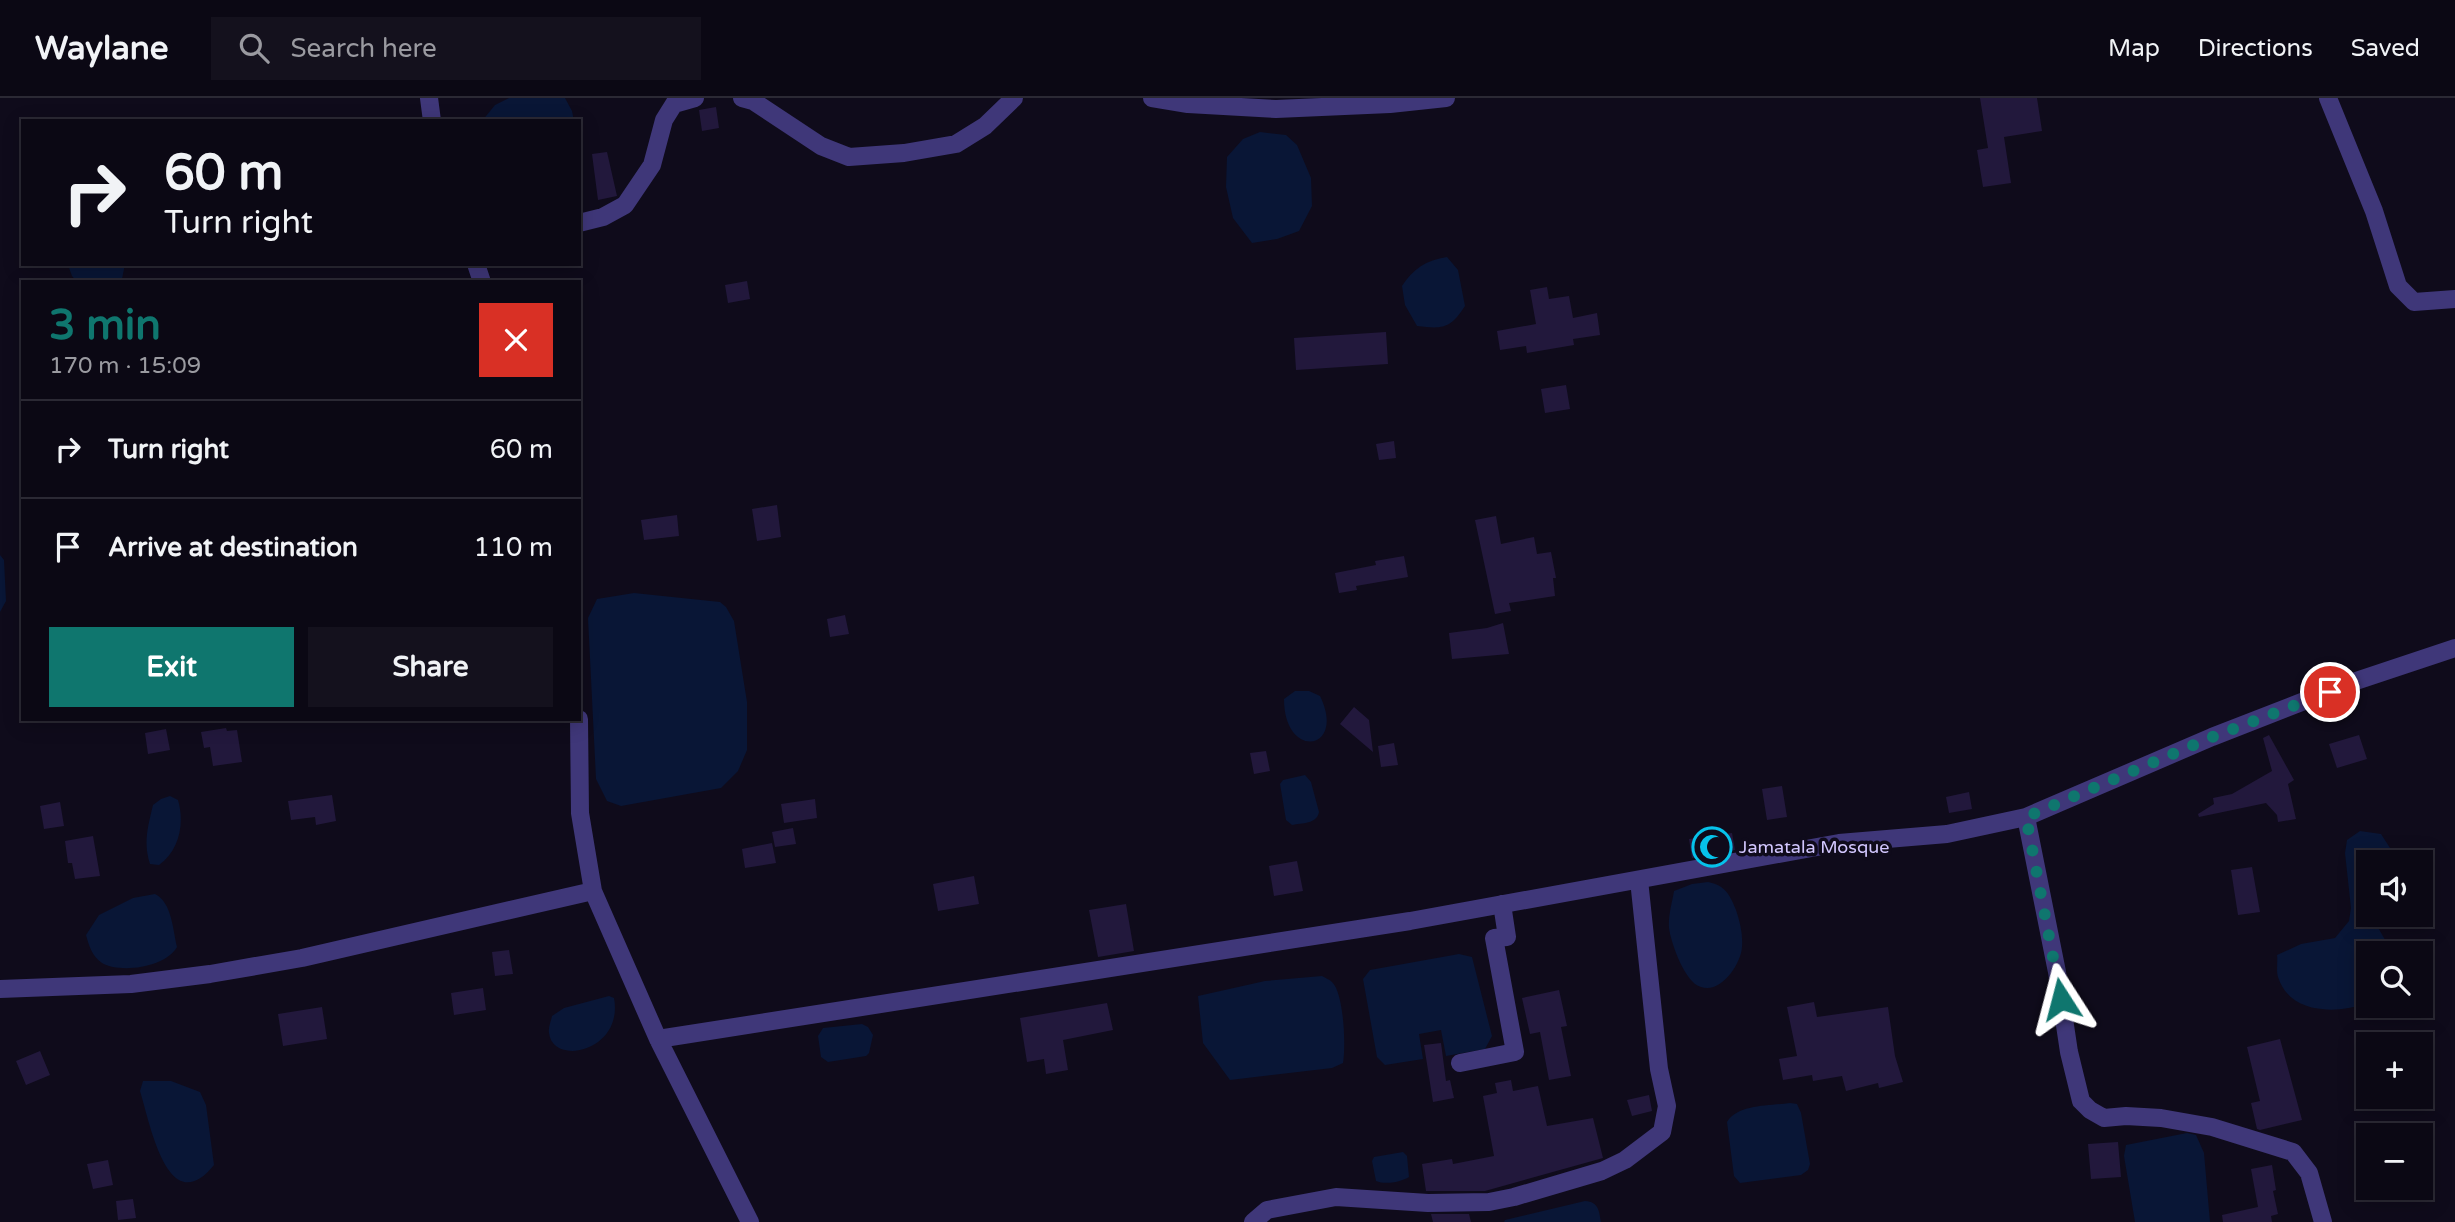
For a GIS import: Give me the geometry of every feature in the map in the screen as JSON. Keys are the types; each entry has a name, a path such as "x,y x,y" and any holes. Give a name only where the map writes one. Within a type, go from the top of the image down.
{"street":[{"path":"429,98 432,119"},
{"path":"581,222 603,217 625,205 652,165 664,120 674,104 695,98"},
{"path":"741,98 754,101 821,146 849,157 904,153 956,144 985,126 1013,98"},
{"path":"1152,98 1188,104 1276,109 1446,98"},
{"path":"2328,98 2374,211 2398,286 2414,302 2455,299"},
{"path":"657,1039 1410,920 1839,843 1947,834 2026,817 2212,737 2353,682 2455,648"},
{"path":"579,721 580,813 593,891 657,1039 750,1222"},
{"path":"2026,817 2057,972 2069,1052 2081,1101 2104,1118 2161,1118 2211,1127 2293,1152 2309,1173 2323,1222"},
{"path":"1253,1222 1267,1210 1336,1197 1428,1203 1489,1202 1514,1197 1602,1171 1625,1160 1662,1132 1667,1106 1659,1069 1639,880"},
{"path":"0,989 131,984 210,974 302,958 593,891"},
{"path":"1460,1063 1515,1052 1494,938 1507,937 1502,904"}],"water":[{"path":"509,98 565,98 574,119 484,119 495,105"},
{"path":"1260,132 1286,135 1297,145 1311,178 1312,206 1299,231 1277,239 1252,243 1233,218 1226,187 1227,157 1243,139"},
{"path":"1447,257 1458,270 1465,306 1455,319 1445,326 1417,326 1405,305 1402,286 1421,266"},
{"path":"68,266 125,266 121,280 75,280"},
{"path":"0,555 4,560 6,601 0,612"},
{"path":"634,593 720,602 734,621 747,702 747,750 738,771 721,788 621,806 607,801 596,779 588,618 597,599"},
{"path":"1295,691 1309,691 1320,696 1326,714 1326,728 1320,737 1312,741 1303,740 1293,732 1287,719 1284,699"},
{"path":"1305,775 1311,782 1318,816 1312,821 1292,825 1286,820 1280,784 1283,780"},
{"path":"170,796 178,800 181,818 179,836 166,859 159,865 150,864 147,842 153,805"},
{"path":"2360,831 2381,834 2391,850 2356,850 2356,927 2378,927 2386,941 2356,941 2356,1007 2329,1010 2304,1005 2293,999 2278,977 2277,955 2301,944 2335,938 2349,921 2351,908 2345,853 2347,840"},
{"path":"1708,882 1723,888 1731,900 1740,924 1742,942 1741,954 1729,976 1716,986 1708,988 1695,984 1684,971 1673,943 1669,923 1674,891 1692,884"},
{"path":"155,894 161,898 168,910 177,947 163,959 142,967 120,968 102,963 91,950 86,935 99,915 133,898"},
{"path":"1459,954 1472,957 1492,1036 1485,1049 1446,1056 1441,1030 1419,1034 1423,1059 1385,1065 1377,1057 1363,979 1370,970"},
{"path":"1322,976 1336,988 1342,1008 1343,1063 1332,1068 1230,1080 1203,1043 1198,996 1265,981"},
{"path":"609,996 614,998 614,1016 609,1031 599,1041 574,1051 562,1049 553,1043 549,1031 552,1016 564,1008"},
{"path":"862,1024 868,1027 873,1035 866,1056 828,1062 821,1057 818,1036 823,1028"},
{"path":"143,1081 171,1081 200,1092 206,1105 214,1165 198,1179 184,1182 173,1175 163,1161 140,1091"},
{"path":"1797,1104 1801,1113 1810,1164 1808,1170 1801,1175 1740,1183 1734,1176 1727,1122 1732,1116 1746,1109"},
{"path":"2187,1133 2196,1135 2204,1153 2210,1222 2135,1222 2124,1156 2126,1145"},
{"path":"1403,1152 1407,1156 1409,1177 1393,1182 1376,1181 1372,1161 1374,1157"},
{"path":"1585,1201 1596,1205 1601,1222 1504,1222 1505,1220"}],"building":[{"path":"1980,98 2037,98 2042,131 2004,137 2011,183 1983,187 1977,150 1988,148"},
{"path":"716,107 719,128 702,131 699,110"},
{"path":"607,152 617,196 598,200 592,154"},
{"path":"747,281 750,299 728,303 725,285"},
{"path":"1547,287 1549,299 1569,296 1573,318 1597,313 1600,335 1573,339 1574,345 1527,353 1526,346 1500,350 1497,331 1536,324 1530,290"},
{"path":"1386,332 1388,364 1296,370 1294,338"},
{"path":"1566,385 1570,409 1545,413 1541,389"},
{"path":"1394,441 1396,458 1379,460 1376,444"},
{"path":"777,505 781,537 757,541 752,509"},
{"path":"677,515 679,536 644,540 641,520"},
{"path":"1496,516 1501,544 1534,537 1537,554 1551,552 1556,578 1553,578 1555,596 1509,603 1511,611 1495,614 1475,520"},
{"path":"1404,556 1408,577 1356,586 1357,590 1339,593 1335,573"},
{"path":"845,615 849,634 830,637 827,619"},
{"path":"1503,623 1509,654 1452,659 1449,633"},
{"path":"1354,707 1369,720 1373,752 1340,724"},
{"path":"226,728 227,731 237,730 242,762 213,766 210,747 204,748 201,732"},
{"path":"166,729 170,750 148,754 145,733"},
{"path":"2269,735 2294,780 2288,784 2296,819 2278,822 2277,815 2266,803 2199,817 2198,814 2214,804 2213,798 2232,794 2272,771 2263,738"},
{"path":"2359,735 2367,759 2337,768 2329,744"},
{"path":"1394,743 1398,765 1381,767 1378,746"},
{"path":"1266,751 1270,771 1254,774 1250,753"},
{"path":"1782,786 1787,817 1767,820 1762,789"},
{"path":"1969,792 1972,809 1949,813 1946,797"},
{"path":"332,795 336,821 316,825 315,817 291,820 288,801"},
{"path":"815,799 817,818 784,823 781,804"},
{"path":"60,802 64,826 44,829 40,806"},
{"path":"793,828 796,844 775,847 772,832"},
{"name":"Jamatala Mosque","path":"1732,833 1735,850 1692,858 1689,839"},
{"path":"93,836 100,876 75,879 72,863 68,863 65,841"},
{"path":"772,843 776,863 745,868 742,849"},
{"path":"1297,861 1303,891 1274,896 1269,866"},
{"path":"2252,867 2260,912 2238,915 2231,870"},
{"path":"974,876 979,904 938,911 933,884"},
{"path":"1126,904 1134,951 1098,957 1089,910"},
{"path":"509,950 513,974 495,976 492,952"},
{"path":"483,988 486,1010 454,1015 451,993"},
{"path":"1559,990 1567,1026 1561,1027 1571,1076 1549,1080 1540,1032 1530,1034 1522,998"},
{"path":"1814,1002 1817,1017 1888,1007 1895,1056 1903,1082 1879,1088 1878,1083 1846,1091 1842,1076 1813,1081 1812,1075 1783,1080 1779,1059 1797,1056 1787,1007"},
{"path":"1107,1003 1113,1030 1063,1040 1068,1070 1046,1074 1044,1059 1027,1062 1020,1018"},
{"path":"322,1007 327,1039 283,1046 278,1014"},
{"path":"2280,1039 2302,1120 2260,1130 2257,1129 2251,1103 2260,1101 2247,1047"},
{"path":"1441,1043 1446,1081 1450,1080 1454,1098 1433,1102 1424,1045"},
{"path":"40,1051 50,1075 26,1085 16,1061"},
{"path":"1511,1080 1513,1091 1538,1086 1547,1126 1593,1118 1603,1158 1485,1191 1426,1191 1422,1164 1452,1159 1453,1164 1494,1156 1483,1096 1497,1093 1495,1083"},
{"path":"1649,1095 1652,1111 1632,1116 1627,1100"},
{"path":"2118,1142 2121,1177 2091,1179 2088,1144"},
{"path":"108,1160 113,1185 93,1189 87,1164"},
{"path":"2272,1165 2276,1190 2273,1191 2278,1214 2271,1216 2272,1222 2223,1222 2222,1215 2258,1207 2251,1169"},
{"path":"133,1199 136,1218 118,1220 116,1201"},
{"path":"1431,1214 1469,1214 1471,1222 1433,1222"}],"place":[{"name":"Jamatala Mosque","path":"1712,847"}],"route":[{"path":"2061,999 2026,817 2212,737 2330,692"}]}
